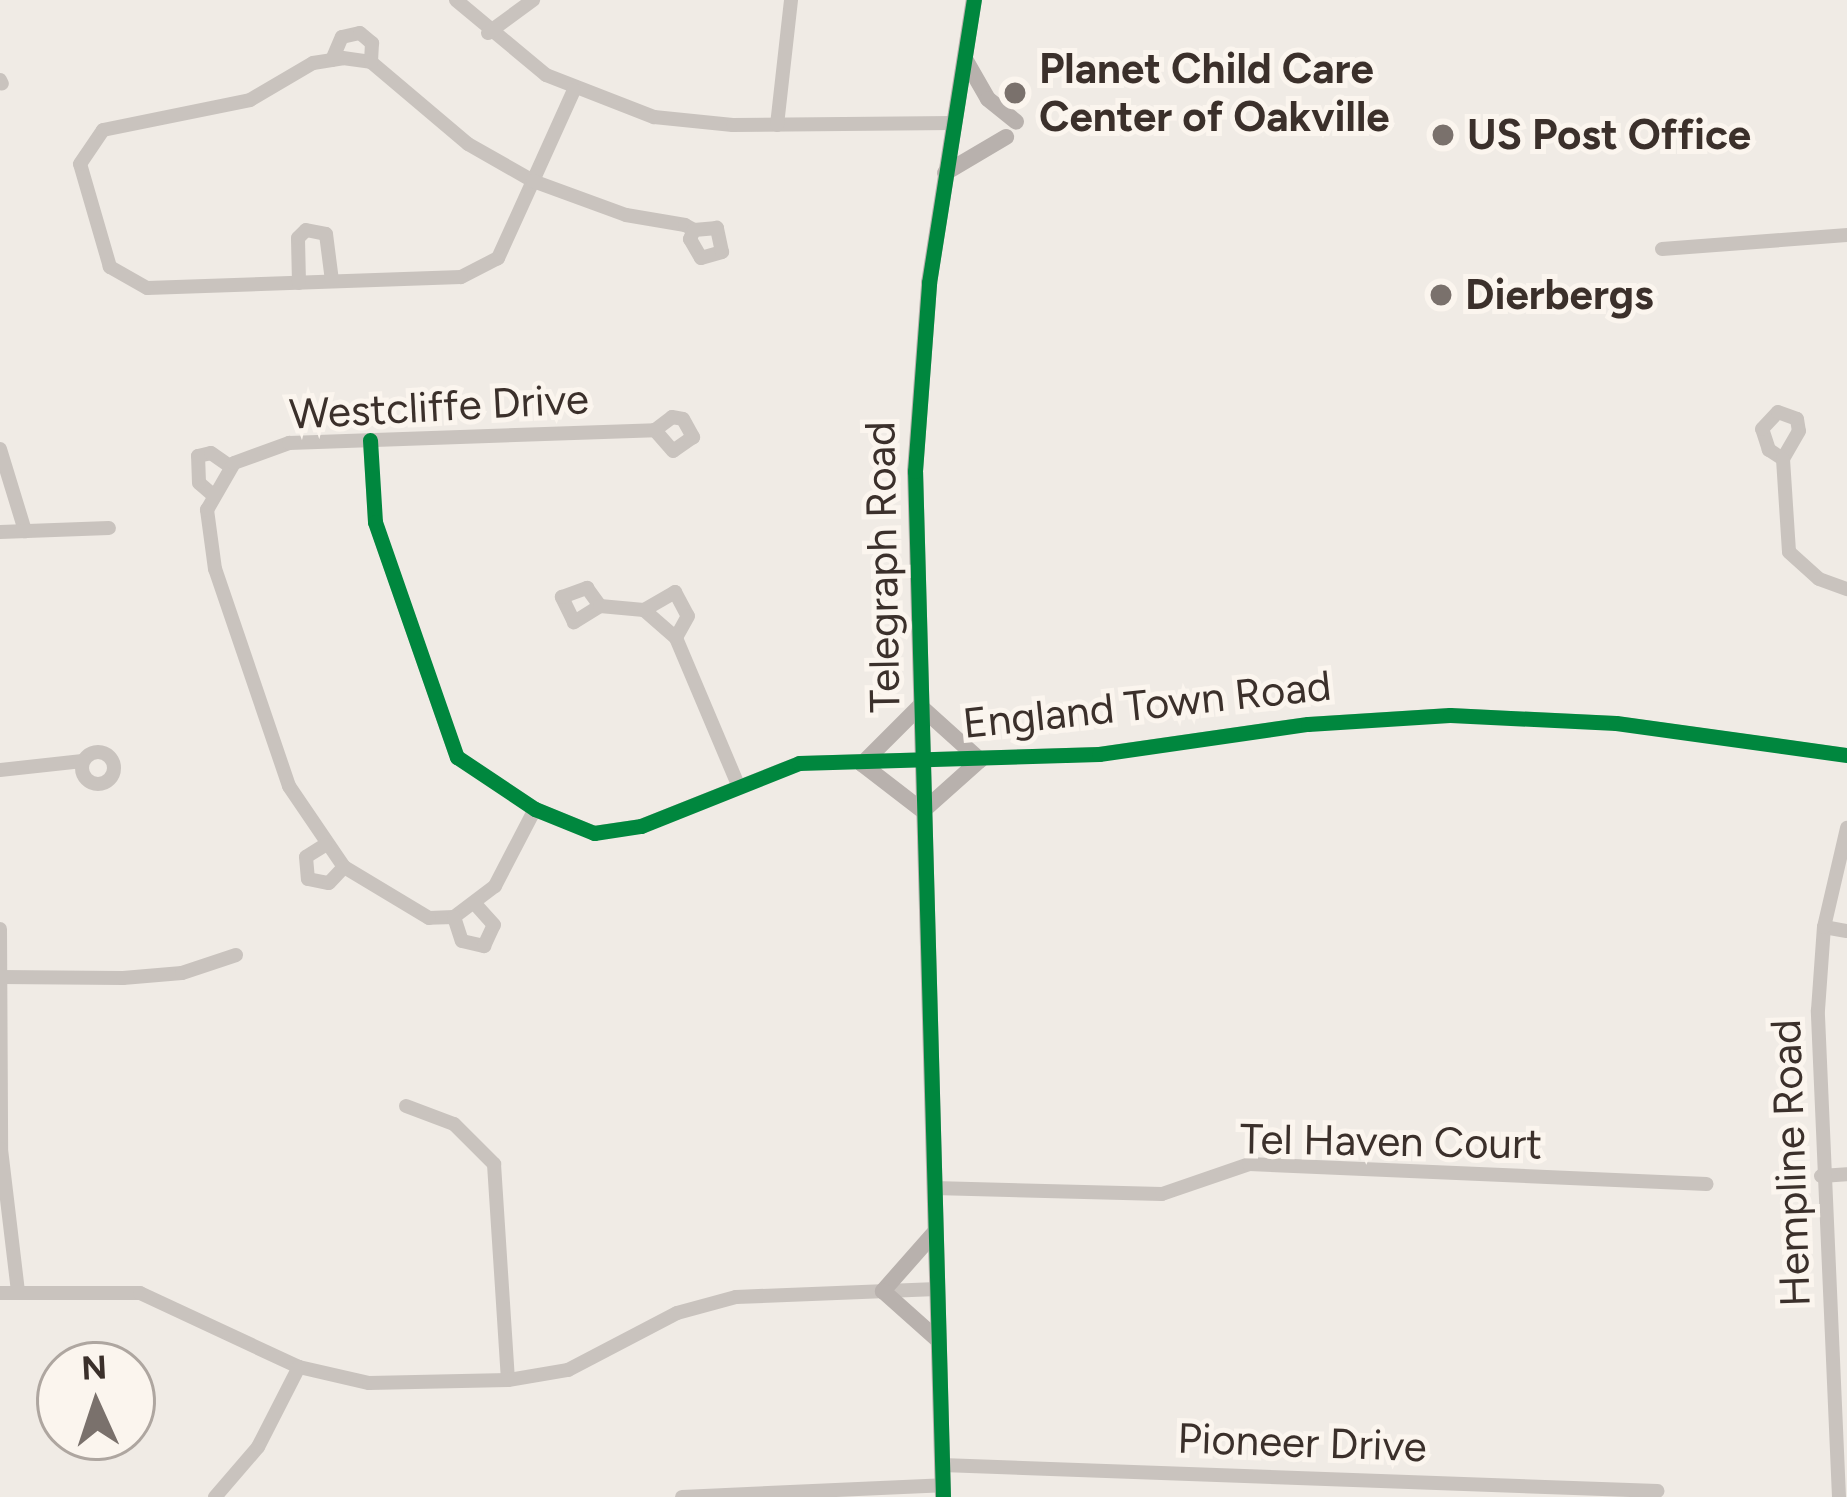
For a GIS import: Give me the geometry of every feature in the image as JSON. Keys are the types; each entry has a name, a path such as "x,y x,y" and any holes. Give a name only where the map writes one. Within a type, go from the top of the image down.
{"main road":[{"name":"Telegraph Road","path":"943,1491 920,706 918,399 945,173 974,0"},
{"path":"945,173 1011,129 964,58"},
{"path":"920,706 980,760 923,812 862,764 920,706"},
{"path":"935,1231 883,1291 938,1340"}],"street":[{"path":"456,0 488,33 574,90 680,122 953,123"},
{"path":"488,33 533,0"},
{"path":"777,124 790,0"},
{"path":"332,60 342,37 360,33 372,43 370,62"},
{"path":"574,90 533,181 487,267 461,277 126,282 96,236 80,164 94,138 118,123 250,100 332,60 370,62 468,144 533,181 694,230"},
{"path":"298,283 298,238 306,230 326,235 332,281"},
{"path":"1663,249 1847,235"},
{"name":"Westcliffe Drive","path":"535,809 476,906 494,925 484,946 462,941 454,916 429,918 344,867 289,786 215,569 207,510 213,495 199,483 198,456 211,453 231,467 289,442 655,430"},
{"name":"England Town Road","path":"370,440 375,522 442,730 476,774 535,809 594,833 616,832 799,763 922,763 1099,754 1309,724 1450,715 1616,723 1847,754"},
{"path":"0,449 25,531"},
{"path":"1783,459 1789,552 1819,579 1847,589"},
{"path":"213,495 231,467"},
{"path":"0,532 109,529"},
{"path":"600,606 644,610 675,592 688,616 676,638"},
{"path":"644,610 676,638 738,784"},
{"path":"0,770 82,761"},
{"name":"Hempline Road","path":"1839,1497 1821,1175 1824,927 1847,828"},
{"name":"Westcliffe Drive","path":"325,844 306,857 308,879 323,885 344,867"},
{"path":"454,916 476,906"},
{"path":"1824,927 1847,932"},
{"path":"0,929 1,1149 18,1292"},
{"path":"1,977 142,976 236,955"},
{"path":"406,1106 454,1124 494,1164 508,1380"},
{"name":"Tel Haven Court","path":"934,1188 1162,1194 1249,1164 1707,1184"},
{"path":"1821,1175 1847,1174"},
{"path":"0,1293 140,1293 299,1367 369,1383 508,1380 568,1370 706,1303 937,1288"},
{"path":"215,1497 258,1447 299,1367"},
{"name":"Pioneer Drive","path":"942,1465 1658,1490"},
{"path":"682,1497 943,1491"}],"cycle path":[{"path":"943,1497 915,471 929,283 974,0"},
{"path":"370,440 375,522 457,757 535,809 594,833 641,826 799,763 1099,754 1308,724 1450,715 1616,723 1847,755"}],"place":[{"name":"Planet Child Care Center of Oakville","path":"1015,93"},
{"name":"US Post Office","path":"1443,135"},
{"name":"Dierbergs","path":"1441,295"}]}
